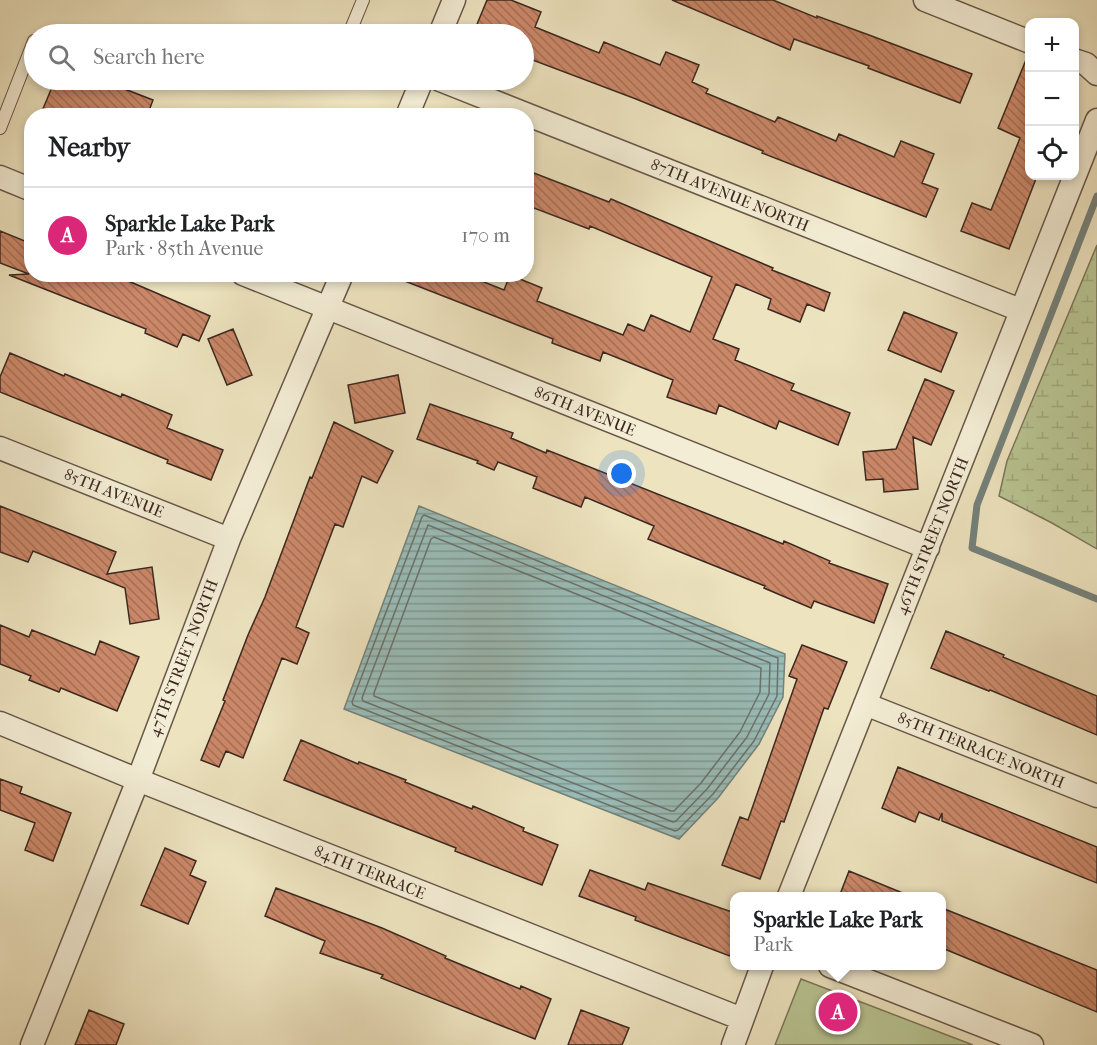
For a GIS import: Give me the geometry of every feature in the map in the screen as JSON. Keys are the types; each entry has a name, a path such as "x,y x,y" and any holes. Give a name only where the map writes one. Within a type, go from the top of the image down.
{"street":[{"path":"444,24 454,0"},
{"path":"925,0 1025,40"},
{"path":"1079,62 1086,64 1097,74"},
{"path":"410,108 418,90"},
{"name":"87TH AVENUE NORTH","path":"465,90 511,108"},
{"name":"87TH AVENUE NORTH","path":"534,117 1020,310"},
{"name":"46TH STREET NORTH","path":"791,892 1097,120"},
{"path":"0,177 24,187"},
{"name":"86TH AVENUE","path":"262,282 928,548"},
{"name":"47TH STREET NORTH","path":"32,1045 138,780 228,539 339,282"},
{"name":"85TH AVENUE","path":"0,448 228,539"},
{"name":"85TH TERRACE NORTH","path":"865,704 1097,796"},
{"name":"84TH TERRACE","path":"0,723 138,780 742,1019"},
{"path":"733,1045 760,970"},
{"path":"840,970 1032,1045"}],"lane":[{"path":"353,24 363,0"},
{"path":"0,128 24,68"}],"green space":[{"path":"1097,245 1097,549 999,496 1007,461"},
{"path":"801,979 973,1045 775,1045"}],"water":[{"path":"419,506 785,654 783,697 759,744 718,798 679,839 344,709"}],"building":[{"path":"487,0 511,0 541,12 535,27 599,53 604,42 660,65 666,52 699,65 692,82 708,89 706,93 775,122 778,117 836,141 839,134 894,157 901,141 934,154 922,183 938,189 926,217 762,153 763,151 636,99 534,61 534,24 477,24"},
{"path":"672,0 773,0 972,74 960,103 794,39 790,50"},
{"path":"1025,62 1025,180 1035,180 1009,249 961,231 972,203 991,210 1020,138 998,128"},
{"path":"51,90 127,90 153,100 150,108 43,108"},
{"path":"534,173 609,202 611,199 830,293 824,311 807,304 800,322 768,309 771,299 736,284 713,339 739,349 735,360 794,384 791,390 850,413 838,445 779,421 776,429 719,405 716,414 667,397 673,380 603,352 600,361 552,343 553,339 407,282 484,282 504,290 507,282 527,282 542,288 537,301 623,335 628,324 644,331 651,315 690,332 712,277 590,226 589,229 534,208"},
{"path":"0,231 24,241 24,272 0,263"},
{"path":"24,274 24,281 9,275"},
{"path":"27,282 131,282 210,316 199,341 183,334 177,347 145,333 146,329"},
{"path":"904,312 957,333 941,372 888,350"},
{"path":"233,329 252,375 227,385 208,339"},
{"path":"10,353 64,376 65,374 121,397 122,394 172,415 167,428 223,450 211,480 167,463 168,460 0,392 0,377"},
{"path":"398,375 405,413 355,423 348,385"},
{"path":"925,379 954,391 931,445 913,437 918,489 884,492 883,479 866,480 863,452 896,449"},
{"path":"430,404 513,433 511,438 546,453 547,450 783,544 784,541 830,561 829,563 888,584 874,623 814,601 811,608 764,588 765,586 648,539 654,526 585,497 581,507 533,488 537,477 498,462 494,470 477,463 478,461 417,439"},
{"path":"334,422 393,451 377,483 362,476 343,527 335,524 296,627 309,633 297,664 282,658 243,758 226,751 219,767 201,760 310,477 312,478"},
{"path":"0,506 116,552 107,574 152,567 159,619 130,624 125,588 33,551 28,562 0,552"},
{"path":"0,625 29,637 32,630 95,655 100,641 139,657 117,711 61,688 59,692 29,680 31,676 0,664"},
{"path":"946,631 1097,696 1097,735 931,668"},
{"path":"802,645 847,662 828,709 824,708 784,822 781,821 760,879 722,865 740,817 748,820 797,679 789,676"},
{"path":"301,740 358,764 359,762 406,780 405,782 472,809 473,806 524,828 523,831 558,845 542,885 455,851 456,848 284,780"},
{"path":"898,767 1097,847 1097,883 942,821 942,813 939,820 919,812 915,822 882,808"},
{"path":"0,779 22,787 20,793 71,813 53,861 25,850 35,823 0,810"},
{"path":"165,848 196,861 190,875 206,882 188,924 141,905"},
{"path":"590,870 645,890 648,883 730,911 730,956 635,920 636,917 579,896"},
{"path":"849,871 900,892 841,892"},
{"path":"276,888 382,928 446,956 445,958 520,989 521,986 551,999 535,1039 381,978 383,975 320,953 325,941 265,916"},
{"path":"946,910 1097,970 1097,1012 946,950"},
{"path":"89,1010 124,1024 116,1045 75,1045"},
{"path":"581,1010 629,1028 622,1045 568,1045"}],"waterway":[{"path":"1097,196 977,505 972,548 1097,599"}],"place":[{"name":"Sparkle Lake Park","path":"838,1012"}]}
